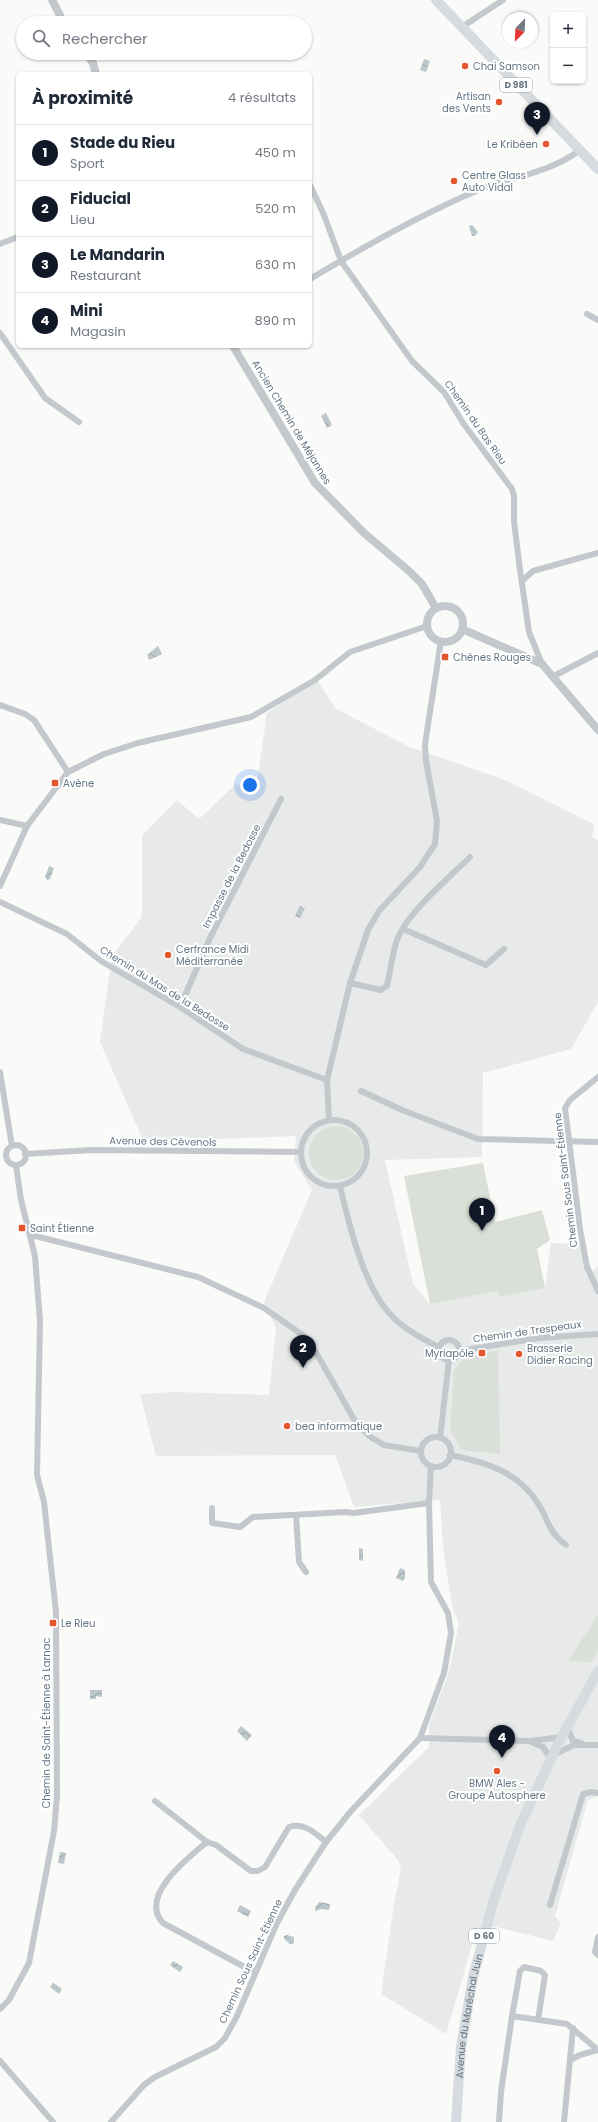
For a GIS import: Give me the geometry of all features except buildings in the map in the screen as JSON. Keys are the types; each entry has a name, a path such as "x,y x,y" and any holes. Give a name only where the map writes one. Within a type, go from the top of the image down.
{"main road":[{"name":"D 981","path":"436,0 598,169"},
{"name":"Avenue du Maréchal Juin","path":"456,2122 461,2047 473,1977 494,1899 519,1830 552,1757 598,1671"}],"street":[{"path":"52,0 60,16"},
{"path":"462,27 503,0"},
{"path":"91,60 95,72"},
{"path":"312,278 403,225 478,191 560,163 580,150"},
{"name":"Chemin du Bas Rieu","path":"312,189 324,215 340,261 412,361 444,392 464,423 512,489 529,632 542,664"},
{"path":"0,244 16,238"},
{"path":"587,314 598,320"},
{"path":"0,333 45,398 79,422"},
{"name":"Ancien Chemin de Méjannes","path":"234,348 315,483 364,533 422,584 436,608"},
{"path":"522,581 533,571 598,553"},
{"path":"442,606 454,608 462,618 462,630 456,638 446,642 432,636 427,626 429,616 436,608 442,606"},
{"path":"0,886 27,826 68,772 104,754 138,743 251,717 315,680 350,652 427,626"},
{"path":"462,630 542,664 554,676 598,730"},
{"path":"329,1120 326,1080 350,983 368,930 379,911 420,867 435,844 437,821 426,761 425,744 441,641"},
{"path":"554,676 598,653"},
{"path":"0,705 25,714 34,720 68,772"},
{"name":"Impasse de la Bedosse","path":"180,1007 210,938 281,799"},
{"path":"0,820 27,826"},
{"path":"350,983 381,990 388,986 396,942 403,929 423,903 470,857"},
{"name":"Chemin du Mas de la Bedosse","path":"0,902 67,934 100,960 136,983 180,1007 243,1049 326,1080"},
{"path":"403,929 486,965 504,949"},
{"path":"0,1072 12,1146"},
{"name":"Chemin Sous Saint-Étienne","path":"598,1077 570,1100 565,1108 580,1229 587,1267 598,1291"},
{"path":"361,1091 402,1110 478,1139 598,1142"},
{"path":"329,1120 339,1120 349,1123 361,1133 367,1148 368,1158 364,1168 350,1183 340,1186 323,1184 310,1175 302,1160 301,1152 303,1141 309,1131 318,1124 329,1120"},
{"path":"12,1146 22,1148 25,1154 22,1163 16,1165 9,1163 3,1153 12,1146"},
{"name":"Avenue des Cévenols","path":"25,1154 91,1150 301,1152"},
{"name":"Chemin de Saint-Étienne à Larnac","path":"0,2008 13,1995 29,1963 54,1831 57,1796 56,1612 44,1502 37,1475 40,1322 35,1256 31,1235 21,1200 16,1165"},
{"path":"340,1186 365,1271 373,1290 389,1313 412,1332 440,1348"},
{"path":"31,1235 198,1277 264,1308 304,1336 318,1356 355,1421 369,1436 384,1444 421,1451"},
{"name":"Chemin de Trespeaux","path":"459,1351 540,1338 598,1334"},
{"path":"450,1340 456,1342 459,1351 455,1358 449,1360 442,1356 440,1348 443,1342 450,1340"},
{"path":"440,1438 449,1360"},
{"path":"440,1438 449,1446 450,1455 448,1460 441,1466 431,1466 423,1460 421,1451 422,1446 429,1439 440,1438"},
{"path":"450,1455 501,1469 514,1477 539,1505 553,1534 566,1545"},
{"name":"Chemin Sous Saint-Étienne","path":"111,2122 144,2085 155,2077 168,2069 203,2055 221,2043 237,2016 280,1917 326,1842 351,1811 420,1738 444,1673 451,1633 448,1613 432,1582 429,1503 431,1466"},
{"path":"212,1508 212,1523 240,1527 253,1517 346,1512 354,1513 429,1503"},
{"path":"296,1515 299,1562 306,1572"},
{"path":"567,1727 573,1741 584,1744 598,1745"},
{"path":"420,1738 530,1741 562,1737"},
{"path":"530,1741 543,1747 552,1757 574,1745 598,1745"},
{"path":"550,1904 583,1794 591,1792 598,1793"},
{"path":"156,1802 207,1842 216,1845 251,1871 258,1871 265,1867 289,1827 302,1825 326,1842"},
{"path":"207,1842 181,1865 162,1890 155,1904 158,1917 163,1923 250,1970 256,1971"},
{"path":"598,1937 595,1952 598,1955"},
{"path":"499,2122 501,2092 512,2016 520,1971 524,1967 541,1971 545,1975 538,2020"},
{"path":"512,2016 567,2024 598,2050"},
{"path":"564,2122 573,2028"},
{"path":"570,2060 580,2055 598,2050"},
{"path":"0,2061 53,2122"}],"shaded area":[{"path":"317,680 336,709 410,747 505,780 595,825 592,837 598,840 598,1002 571,1049 483,1073 482,1157 385,1160 413,1284 430,1304 498,1291 545,1288 551,1243 578,1244 593,1271 598,1266 598,1796 588,1800 555,1916 561,1924 553,1941 497,1927 477,1928 446,2034 381,1994 394,1904 401,1868 398,1860 359,1815 429,1747 429,1725 448,1675 459,1624 452,1606 443,1546 440,1500 354,1507 335,1455 156,1456 140,1394 175,1392 269,1395 276,1328 264,1302 312,1190 294,1161 296,1136 144,1142 100,1042 112,956 142,917 142,836 177,800 199,819 236,784 256,789 267,713"},
{"path":"331,1126 341,1126 355,1134 361,1143 363,1153 361,1163 355,1172 341,1180 331,1180 321,1175 314,1168 309,1158 309,1148 314,1138 321,1131"},
{"path":"483,1163 495,1222 542,1210 550,1240 537,1249 545,1288 500,1297 498,1291 430,1304 404,1176"},
{"path":"498,1350 500,1454 462,1450 450,1430 454,1370 464,1359"},
{"path":"598,1615 598,1650 592,1662 568,1661"}],"water":[{"path":"424,59 430,61 426,72 420,70"},
{"path":"472,225 478,232 475,236 472,236 469,226"},
{"path":"326,413 332,425 327,428 321,416"},
{"path":"158,646 162,654 149,660 147,655"},
{"path":"49,866 54,868 50,879 47,880 45,877"},
{"path":"300,906 305,908 300,918 295,916"},
{"path":"359,1548 363,1549 363,1561 359,1560"},
{"path":"400,1568 405,1570 405,1578 403,1581 396,1578"},
{"path":"90,1690 102,1690 102,1697 96,1696 96,1699 90,1699"},
{"path":"241,1726 252,1735 247,1741 237,1731"},
{"path":"60,1852 66,1853 64,1864 58,1863"},
{"path":"319,1902 330,1904 329,1910 321,1909 315,1911 315,1908"},
{"path":"240,1905 251,1911 248,1917 237,1911"},
{"path":"287,1935 294,1937 294,1943 290,1944 284,1939 284,1936"},
{"path":"173,1961 183,1967 180,1972 170,1965"},
{"path":"53,1983 62,1989 59,1994 50,1987"}],"place":[{"name":"Chai Samson","path":"465,66"},
{"name":"Artisan des Vents","path":"499,102"},
{"name":"Le Mandarin","path":"537,135"},
{"name":"Le Kribéen","path":"546,144"},
{"name":"Centre Glass Auto Vidal","path":"454,181"},
{"name":"Chênes Rouges","path":"445,657"},
{"name":"Avène","path":"55,783"},
{"name":"Cerfrance Midi Méditerranée","path":"168,955"},
{"name":"Saint Étienne","path":"22,1228"},
{"name":"Stade du Rieu","path":"482,1231"},
{"name":"Myriapôle","path":"482,1353"},
{"name":"Brasserie Didier Racing","path":"519,1354"},
{"name":"Fiducial","path":"303,1368"},
{"name":"bea informatique","path":"287,1426"},
{"name":"Le Rieu","path":"53,1623"},
{"name":"Mini","path":"502,1758"},
{"name":"BMW Ales - Groupe Autosphere","path":"497,1771"}]}
